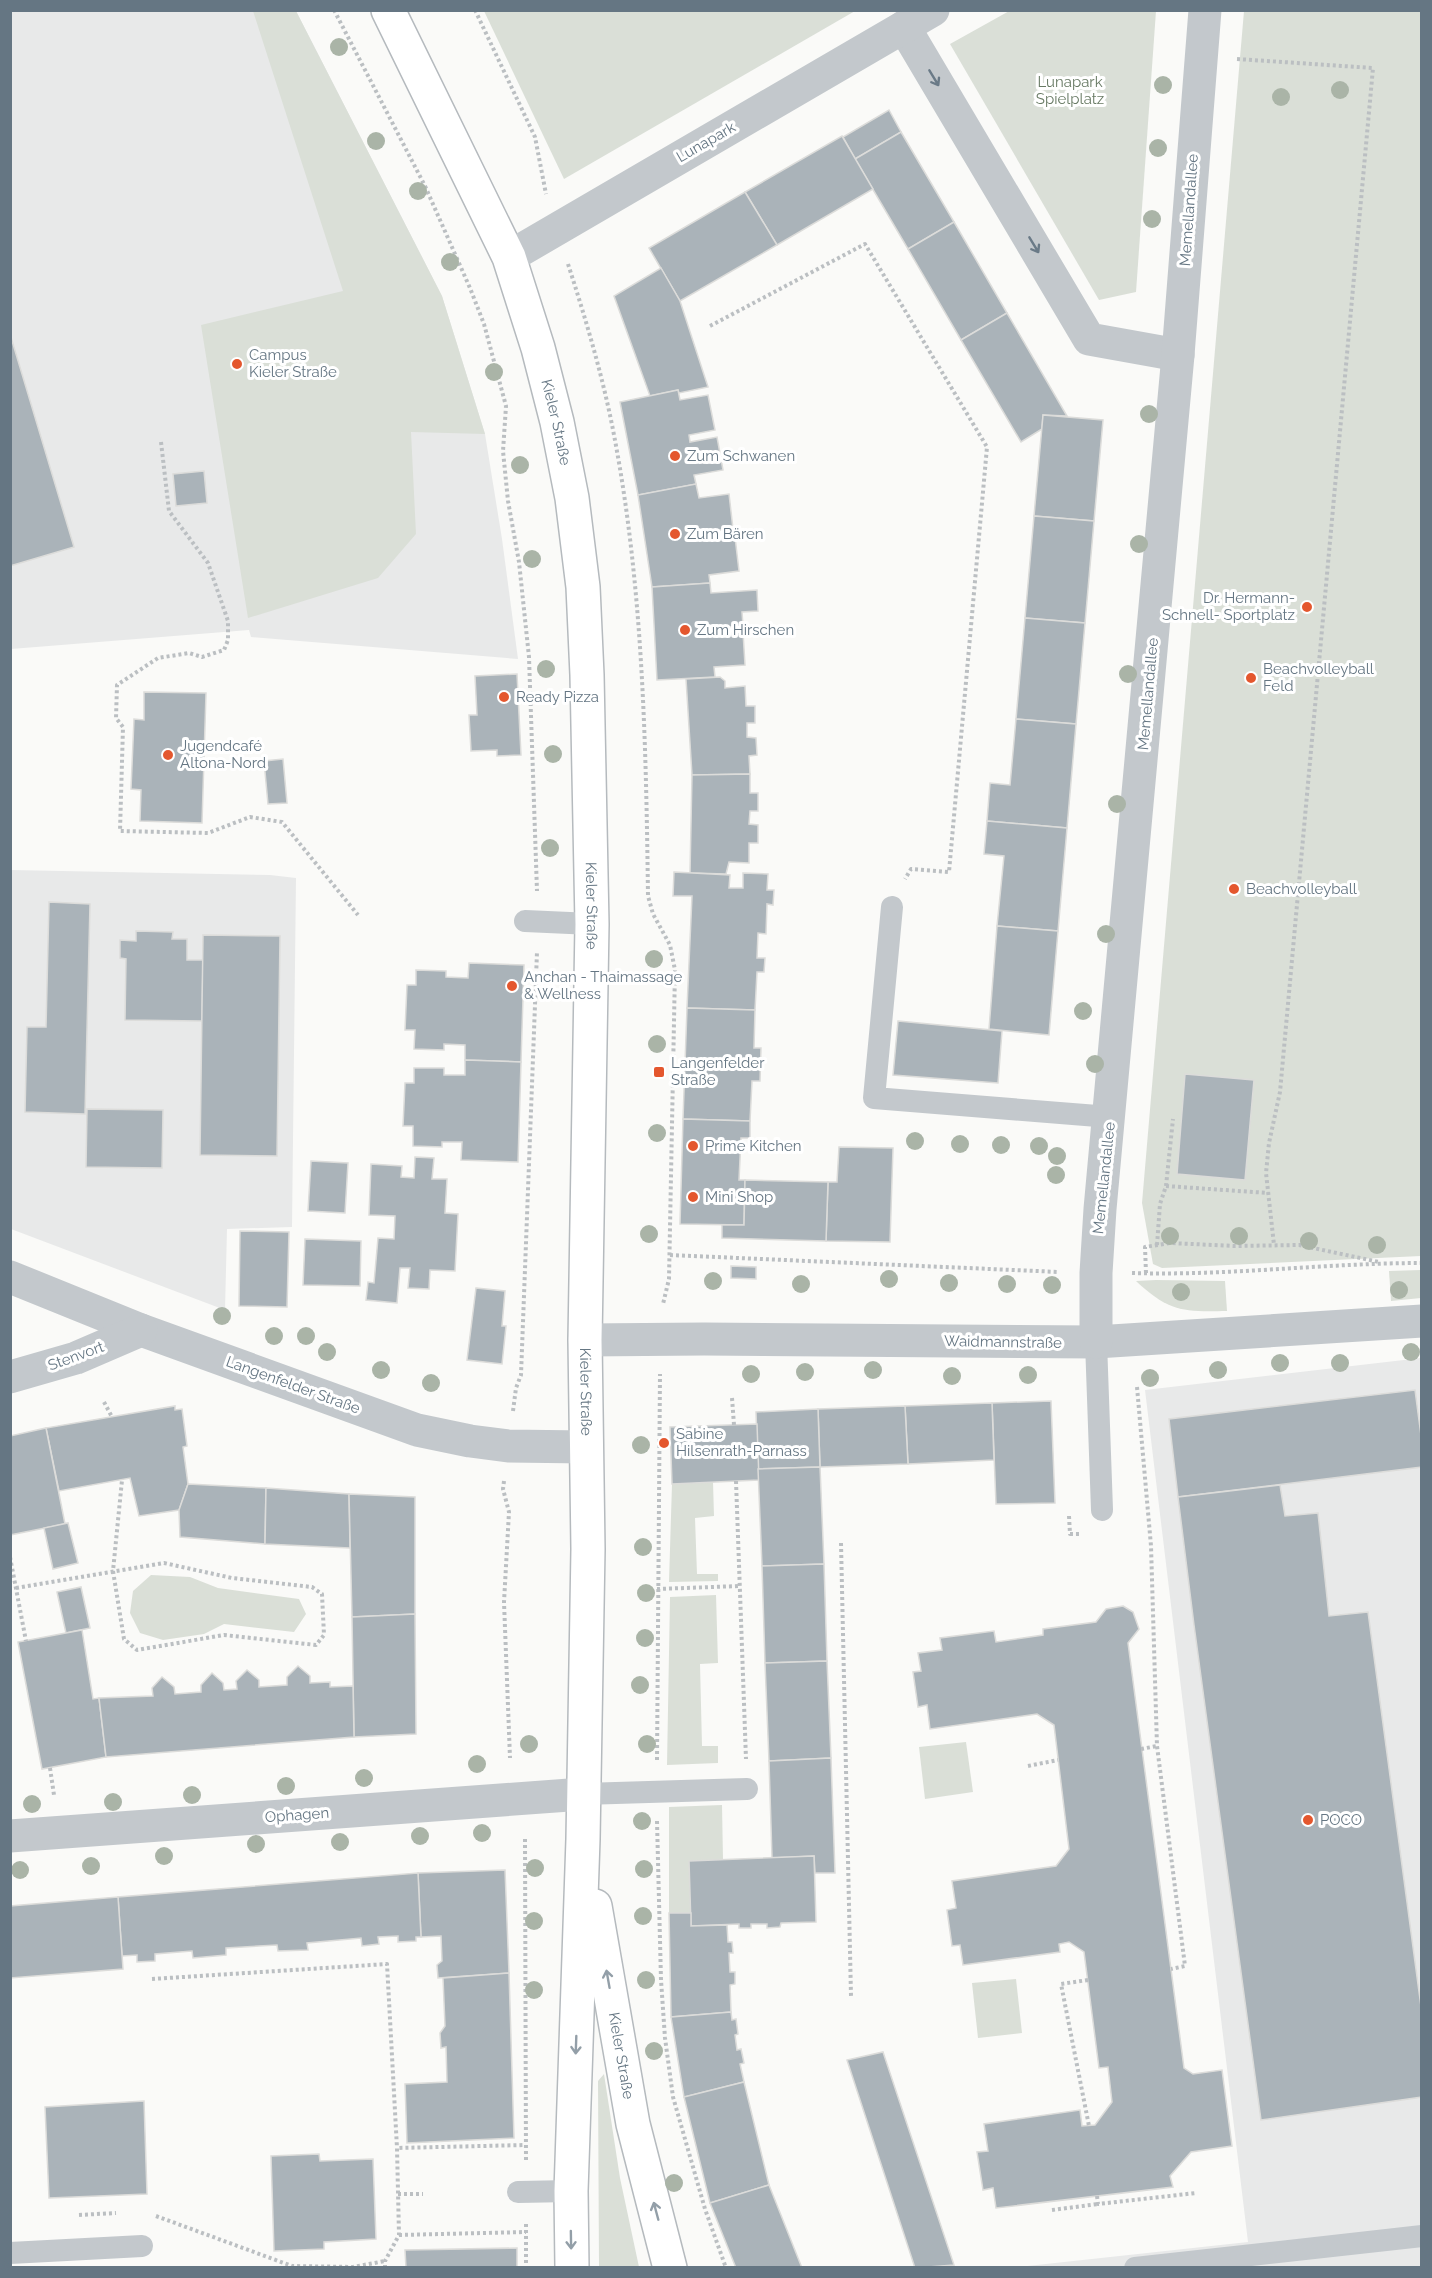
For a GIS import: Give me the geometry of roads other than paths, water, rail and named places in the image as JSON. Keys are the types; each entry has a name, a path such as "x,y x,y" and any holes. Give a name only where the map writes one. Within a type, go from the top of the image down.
{"main road":[{"name":"Kieler Straße","path":"388,10 509,257 538,348 557,422 572,498 582,576 587,675 592,924 585,1340 588,1549 583,1839 571,2191 572,2268"},
{"name":"Kieler Straße","path":"583,1839 633,2124 670,2268"}],"street":[{"name":"Lunapark","path":"509,257 933,10"},
{"name":"Memellandallee","path":"1096,1342 1097,1262 1178,355 1204,10"},
{"path":"904,27 1089,339 1178,355"},
{"name":"Langenfelder Straße","path":"10,1278 141,1330 417,1430 508,1446 586,1447"},
{"name":"Waidmannstraße","path":"585,1340 1096,1342 1422,1321"},
{"name":"Stenvort","path":"10,1377 76,1358 141,1330"},
{"name":"Ophagen","path":"10,1836 583,1794"}],"lane":[{"path":"891,907 874,1098 1110,1117"},
{"path":"525,921 592,924"},
{"path":"1096,1342 1102,1510"},
{"path":"583,1794 747,1789"},
{"path":"522,2192 571,2191"},
{"path":"1135,2268 1422,2236"},
{"path":"10,2253 142,2246"}],"place":[{"name":"Campus Kieler Straße","path":"237,364"},
{"name":"Zum Schwanen","path":"675,456"},
{"name":"Zum Bären","path":"675,534"},
{"name":"Dr. Hermann- Schnell- Sportplatz","path":"1307,607"},
{"name":"Zum Hirschen","path":"685,630"},
{"name":"Beachvolleyball Feld","path":"1251,678"},
{"name":"Ready Pizza","path":"504,697"},
{"name":"Jugendcafé Altona-Nord","path":"168,755"},
{"name":"Beachvolleyball","path":"1234,889"},
{"name":"Anchan - Thaimassage & Wellness","path":"512,986"},
{"name":"Langenfelder Straße","path":"659,1072"},
{"name":"Prime Kitchen","path":"693,1146"},
{"name":"Mini Shop","path":"693,1197"},
{"name":"Sabine Hilsenrath-Parnass","path":"664,1443"},
{"name":"POCO","path":"1308,1820"}],"park label":[{"name":"Lunapark Spielplatz","path":"1070,90"}]}
